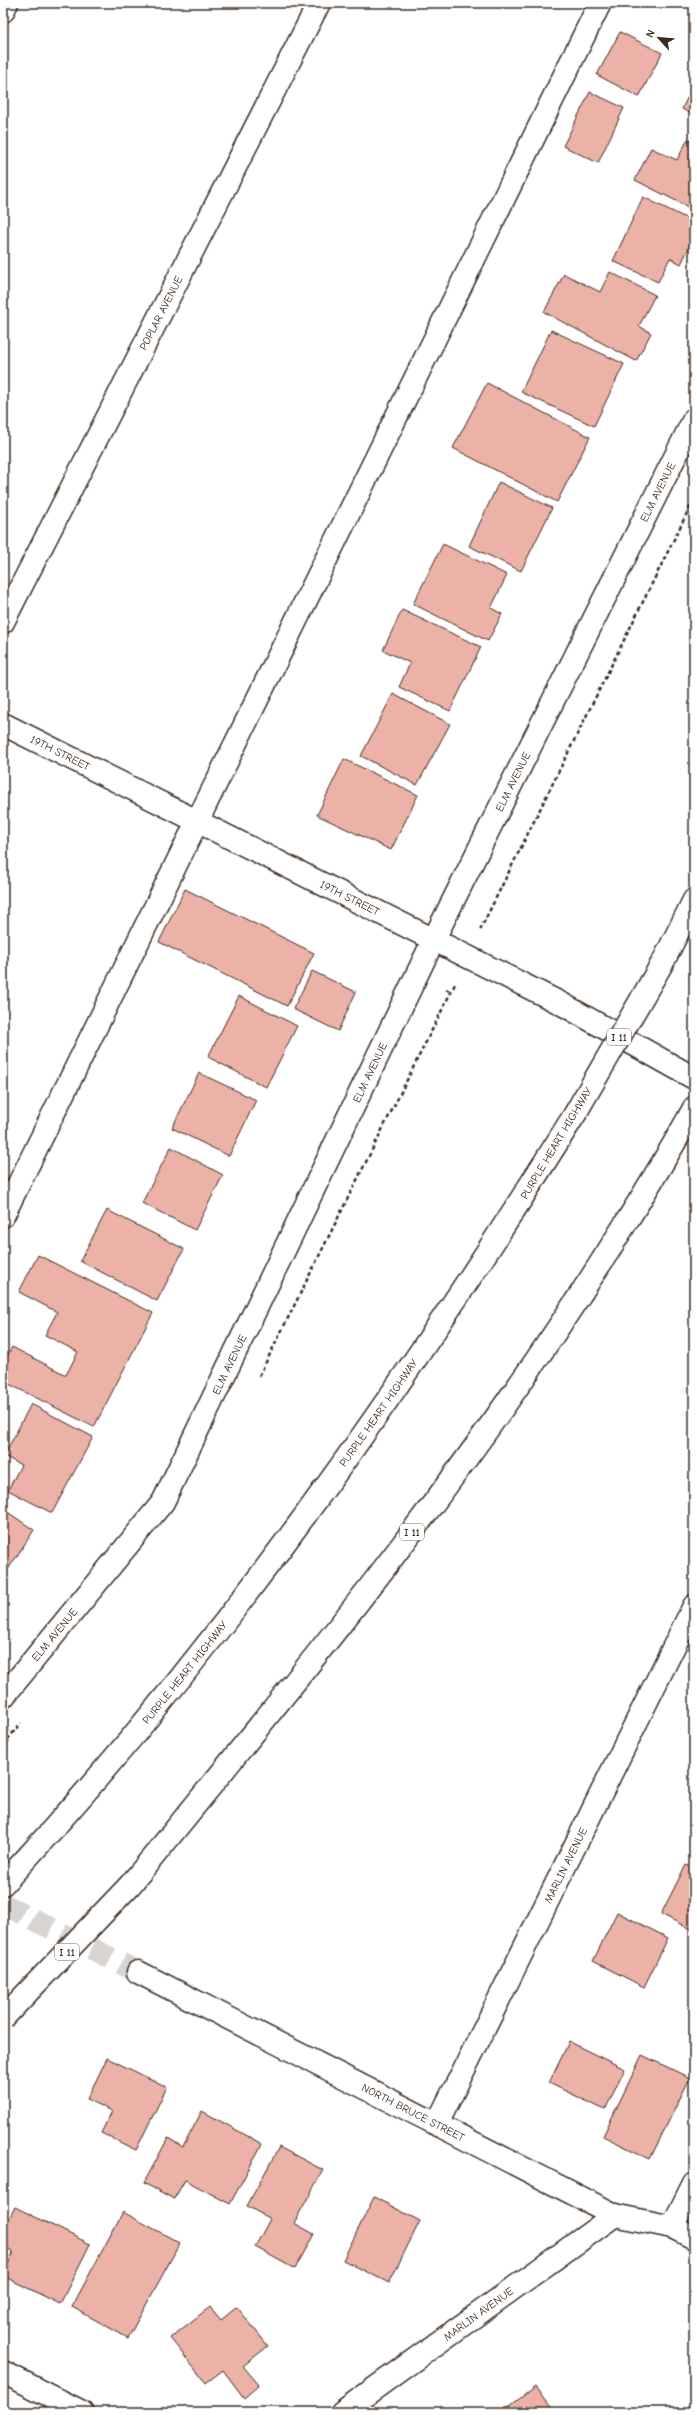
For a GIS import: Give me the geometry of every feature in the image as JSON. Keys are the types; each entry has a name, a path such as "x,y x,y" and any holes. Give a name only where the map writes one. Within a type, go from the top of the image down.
{"main road":[{"path":"3,11 7,3"},
{"name":"POPLAR AVENUE","path":"3,622 318,3"},
{"path":"3,1216 196,821 600,3"},
{"name":"ELM AVENUE","path":"3,1697 163,1502 433,941 694,419"},
{"name":"19TH STREET","path":"3,724 433,941 562,1004 694,1078"},
{"name":"PURPLE HEART HIGHWAY","path":"3,1884 42,1842 221,1629 373,1422 490,1251 575,1114 664,960 694,900"},
{"name":"I 11","path":"3,2018 130,1885 290,1690 446,1488 560,1327 667,1158 694,1108"},
{"name":"MARLIN AVENUE","path":"437,2124 694,1606"},
{"name":"NORTH BRUCE STREET","path":"138,1972 615,2215 672,2227 694,2238"},
{"path":"672,2227 694,2183"},
{"name":"MARLIN AVENUE","path":"342,2412 615,2215"},
{"path":"3,2372 82,2412"}],"path":[{"path":"446,989 451,992"}],"building":[{"path":"620,32 662,53 639,97 597,75"},
{"path":"694,84 694,115 682,109"},
{"path":"590,92 624,108 598,163 563,146"},
{"path":"688,139 694,141 694,210 635,180 651,148 677,160"},
{"path":"643,197 694,222 694,237 681,264 670,258 658,282 613,261"},
{"path":"610,272 655,295 639,326 651,333 636,361 544,312 564,274 600,292"},
{"path":"551,330 624,364 594,426 521,392"},
{"path":"487,383 590,437 557,502 453,448"},
{"path":"499,482 552,508 521,571 469,546"},
{"path":"443,544 507,575 491,608 502,614 488,641 413,604"},
{"path":"402,610 481,647 450,711 399,687 410,663 383,650"},
{"path":"393,694 450,724 417,785 361,756"},
{"path":"344,759 418,795 391,850 317,815"},
{"path":"185,889 314,953 287,1006 159,942"},
{"path":"312,971 356,992 338,1031 293,1009"},
{"path":"239,996 297,1026 266,1087 208,1057"},
{"path":"199,1073 256,1100 229,1156 172,1128"},
{"path":"171,1147 223,1175 195,1230 142,1203"},
{"path":"107,1210 184,1249 157,1301 80,1261"},
{"path":"38,1255 153,1313 94,1427 3,1381 3,1365 12,1347 66,1375 78,1352 45,1335 57,1312 19,1292"},
{"path":"31,1404 93,1437 52,1513 8,1490 21,1465 4,1456"},
{"path":"3,1509 34,1530 3,1577"},
{"path":"686,1865 694,1869 694,1931 661,1914"},
{"path":"617,1912 668,1938 644,1987 593,1961"},
{"path":"569,2042 625,2069 605,2110 549,2083"},
{"path":"642,2055 690,2078 650,2159 603,2136"},
{"path":"107,2058 167,2087 136,2150 101,2133 112,2111 87,2099"},
{"path":"202,2111 262,2144 230,2204 185,2180 174,2199 144,2183 168,2138 183,2147"},
{"path":"279,2147 323,2170 294,2223 314,2234 295,2269 255,2247 270,2219 247,2206"},
{"path":"374,2197 420,2221 389,2283 343,2260"},
{"path":"15,2207 90,2244 60,2304 3,2276 13,2252 3,2248 3,2231"},
{"path":"123,2212 180,2243 128,2338 72,2307"},
{"path":"210,2307 221,2320 237,2307 268,2346 243,2366 259,2385 244,2398 223,2370 206,2383 170,2338"},
{"path":"535,2387 555,2412 508,2412 506,2409"}],"tunnel":[{"path":"3,1904 138,1972"}]}
